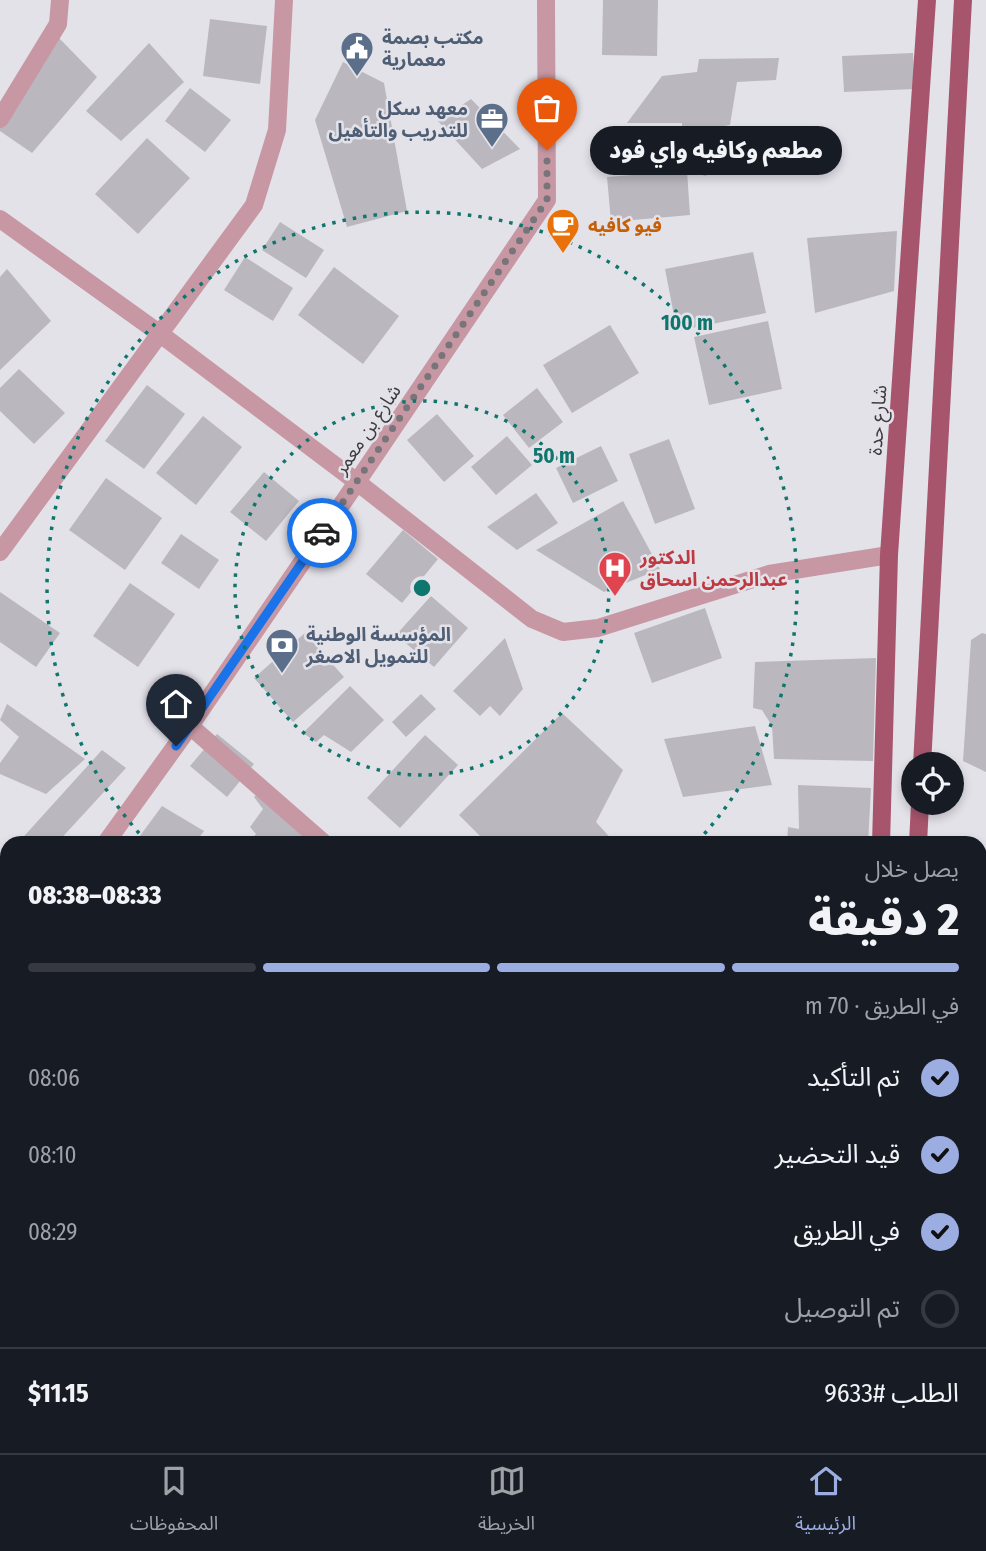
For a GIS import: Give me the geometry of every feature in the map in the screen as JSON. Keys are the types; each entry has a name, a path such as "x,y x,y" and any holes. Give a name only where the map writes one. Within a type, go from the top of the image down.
{"main road":[{"name":"شارع حدة","path":"881,836 889,555 927,0"},
{"path":"923,752 963,0"},
{"path":"918,836 919,815"}],"street":[{"path":"0,119 58,24 60,0"},
{"path":"0,552 254,205 277,130 284,0"},
{"name":"شارع بن معمر","path":"111,836 358,482 547,200 546,0"},
{"path":"0,219 159,333 358,482 532,619 563,632 598,628 769,574 889,555"},
{"path":"190,726 316,836"}],"building":[{"path":"603,0 658,0 657,56 602,55"},
{"path":"210,19 267,26 260,84 203,76"},
{"path":"58,37 97,77 32,153 0,131 0,123"},
{"path":"149,43 184,82 121,141 86,111"},
{"path":"913,53 915,89 844,92 842,56"},
{"path":"779,58 776,80 737,82 730,125 706,129 706,176 687,171 690,215 611,222 607,177 683,171 682,123 627,123 662,76 697,72 699,59"},
{"path":"343,62 384,83 407,211 347,227 315,120"},
{"path":"190,88 231,120 205,152 165,121"},
{"path":"471,99 520,149 482,169 438,121"},
{"path":"147,138 190,178 138,234 95,194"},
{"path":"280,222 324,250 306,278 262,250"},
{"path":"897,231 894,291 815,313 807,238"},
{"path":"753,252 766,313 677,331 665,269"},
{"path":"245,257 293,288 273,321 224,290"},
{"path":"334,267 399,316 363,364 298,315"},
{"path":"7,269 51,321 0,370 0,277"},
{"path":"768,321 782,389 709,405 694,337"},
{"path":"610,325 639,373 572,413 543,365"},
{"path":"19,369 65,413 34,444 0,411 0,388"},
{"path":"147,385 185,414 144,469 105,441"},
{"path":"537,388 563,422 529,448 503,415"},
{"path":"437,414 474,456 444,482 407,440"},
{"path":"203,416 242,447 196,505 156,473"},
{"path":"507,436 532,465 496,495 471,467"},
{"path":"669,439 695,509 655,524 629,454"},
{"path":"601,446 618,481 573,503 556,468"},
{"path":"264,472 299,501 266,541 230,512"},
{"path":"106,478 162,518 125,570 69,530"},
{"path":"536,493 558,523 517,550 487,527"},
{"path":"623,501 660,569 604,592 536,550"},
{"path":"403,530 438,559 402,603 366,574"},
{"path":"181,534 219,560 199,589 161,563"},
{"path":"130,583 175,614 138,667 93,636"},
{"path":"0,592 60,633 36,667 0,642"},
{"path":"431,596 468,628 434,667 396,635"},
{"path":"705,608 722,658 652,683 634,633"},
{"path":"305,633 344,677 293,722 254,678"},
{"path":"982,633 986,634 986,772 964,761 971,640"},
{"path":"505,638 523,689 500,716 490,706 480,716 453,691"},
{"path":"876,658 873,761 774,759 772,726 762,710 753,708 755,662"},
{"path":"350,686 384,720 351,752 324,735 316,742 303,733"},
{"path":"421,694 436,709 406,737 392,722"},
{"path":"7,704 85,759 46,794 0,774 0,763 19,737 0,720"},
{"path":"562,713 623,770 596,822 609,836 480,836 459,815"},
{"path":"755,726 772,785 683,797 664,739"},
{"path":"217,734 254,764 227,797 190,766"},
{"path":"425,735 458,765 400,828 367,798"},
{"path":"102,750 126,768 63,836 24,836"},
{"path":"798,785 871,788 868,836 787,836 788,827 799,829"},
{"path":"265,786 312,836 254,836 256,834 250,827 263,809 254,797"},
{"path":"162,806 204,831 200,836 140,836"}],"way so far":[{"path":"322,533 547,200 547,150"}],"place":[{"name":"مكتب بصمة معمارية","path":"357,78"},
{"name":"معهد سكل للتدريب والتأهيل","path":"492,149"},
{"name":"مطعم وكافيه واي فود","path":"547,150"},
{"name":"فيو كافيه","path":"563,255"},
{"name":"الدكتور عبدالرحمن اسحاق","path":"615,598"},
{"name":"المؤسسة الوطنية للتمويل الاصغر","path":"282,675"}],"route":[{"path":"176,746 322,533"}]}
